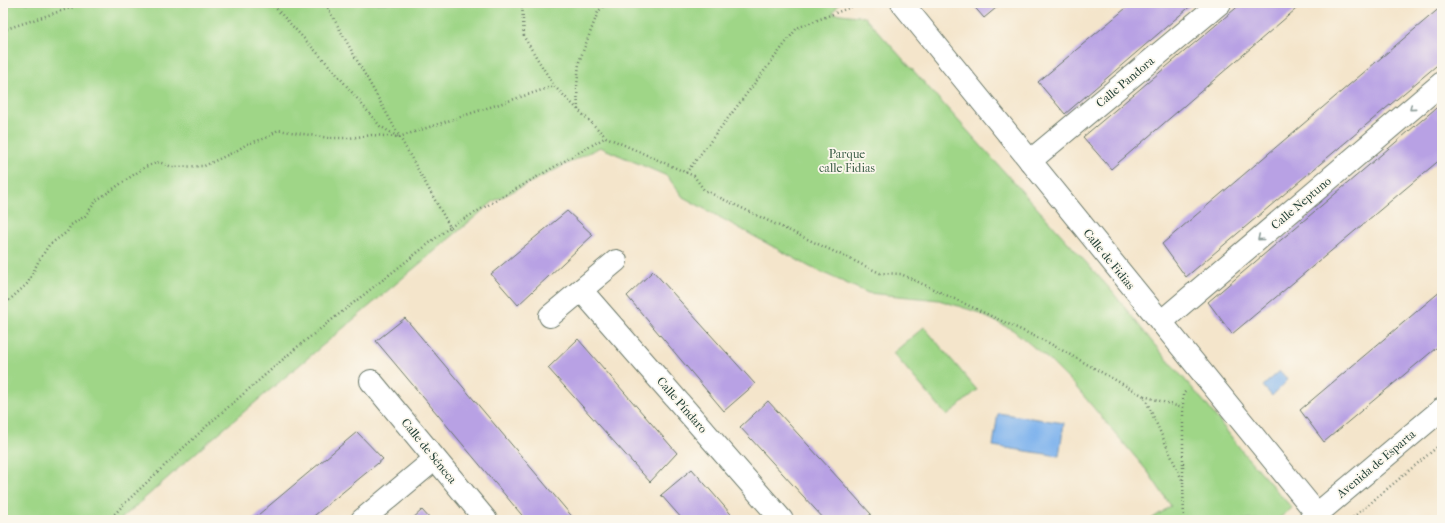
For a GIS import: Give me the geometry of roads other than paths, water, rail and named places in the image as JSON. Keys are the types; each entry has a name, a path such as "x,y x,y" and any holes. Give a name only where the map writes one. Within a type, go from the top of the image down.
{"street":[{"name":"Calle Pandora","path":"1030,161 1220,3"},
{"name":"Calle de Fidias","path":"908,5 1030,161 1204,376 1313,517"},
{"name":"Calle Neptuno","path":"1160,322 1442,83"},
{"path":"550,316 616,261"},
{"name":"Calle Píndaro","path":"581,290 782,520"},
{"name":"Calle de Séneca","path":"372,381 486,520"},
{"name":"Avenida de Esparta","path":"1313,517 1442,409"},
{"path":"362,520 436,459"}],"water":[{"path":"1280,371 1288,380 1272,396 1263,386"},
{"path":"998,413 1064,423 1059,456 993,446"}],"park label":[{"name":"Parque calle Fidias","path":"847,161"}]}
